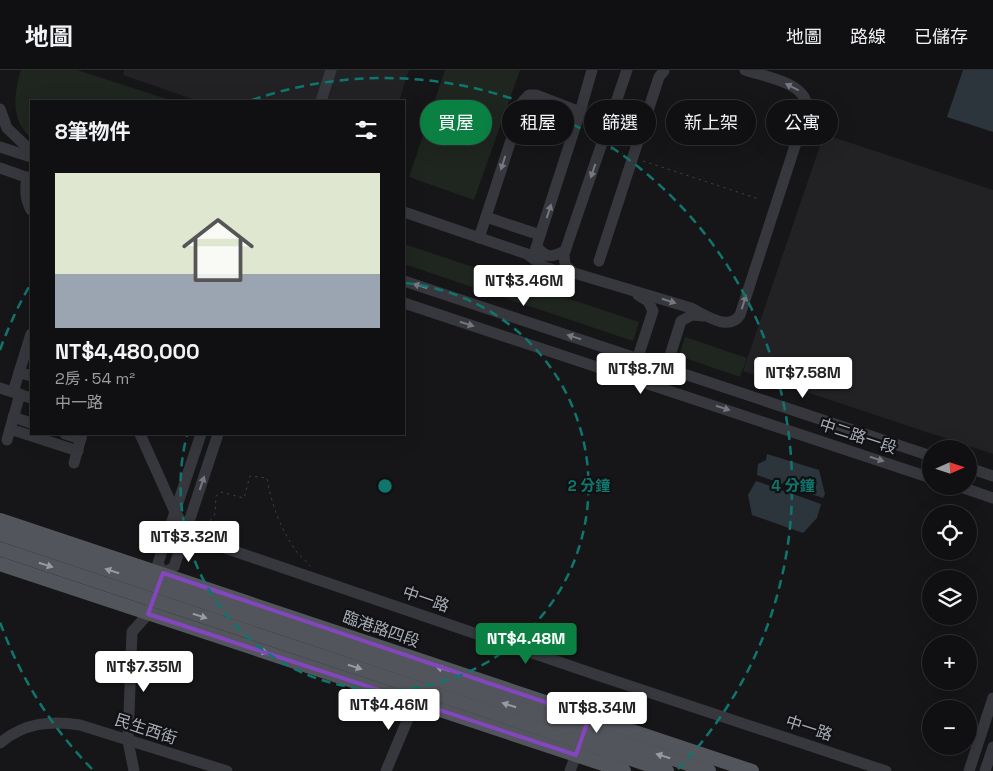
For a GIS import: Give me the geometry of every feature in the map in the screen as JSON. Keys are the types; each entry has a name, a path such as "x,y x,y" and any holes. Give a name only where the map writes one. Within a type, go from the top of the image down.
{"main road":[{"name":"臨港路四段","path":"0,520 582,736 667,771"},
{"name":"臨港路四段","path":"0,534 160,580"},
{"name":"臨港路四段","path":"0,549 153,600 582,736 709,771"},
{"name":"臨港路四段","path":"0,564 415,702 752,771"},
{"name":"臨港路四段","path":"582,736 624,771"}],"street":[{"path":"321,100 331,70"},
{"path":"535,252 592,70"},
{"path":"627,70 566,251 565,265 574,273 691,308 709,317"},
{"path":"660,388 681,320 692,315 709,317 730,323 734,322 740,315 806,109 805,97 796,88 745,70"},
{"path":"599,261 659,77 664,71"},
{"path":"479,238 526,97 536,94 580,112"},
{"path":"0,109 7,128 30,150"},
{"path":"0,147 30,157"},
{"path":"0,168 26,177"},
{"path":"0,178 26,177"},
{"path":"26,177 26,199 30,208"},
{"path":"405,212 479,238 549,256 566,251"},
{"path":"486,217 540,235"},
{"path":"535,252 545,267 568,275 574,273"},
{"name":"中二路一段","path":"405,281 922,453"},
{"path":"628,288 648,301 652,308 652,314 631,378"},
{"name":"中二路一段","path":"405,303 922,475"},
{"path":"30,337 19,372 14,417 8,434 78,451"},
{"path":"19,372 30,376"},
{"path":"0,388 30,398"},
{"path":"14,417 30,423"},
{"path":"139,435 175,512 186,529"},
{"path":"134,771 128,741 132,632 148,614 160,580 158,563 201,435"},
{"path":"160,580 174,568 218,435"},
{"path":"74,463 82,436"},
{"path":"978,471 993,476"},
{"path":"978,493 993,498"},
{"name":"中一路","path":"186,529 192,537 205,543 225,548 886,771"},
{"path":"969,771 993,698"},
{"path":"386,771 415,702"},
{"name":"民生西街","path":"0,743 26,727 43,723 62,722 80,724 191,766 227,771"},
{"path":"570,771 582,736"},
{"path":"985,771 993,747"}],"path":[{"path":"602,146 759,199"},
{"path":"204,523 210,521 215,514 216,496 221,492 244,498 250,476 267,478 271,502 281,525 295,550 310,565 307,576"}],"highlighted area":[{"path":"163,573 589,717 576,755 148,614"}],"shaded area":[{"path":"21,70 77,70 170,100 30,100 30,137 24,131 17,114 15,106"},
{"path":"124,70 409,70 399,100 195,100 123,75"},
{"path":"445,70 520,70 509,100 502,100 502,121 474,200 409,177 420,144 492,145 492,100 435,100"},
{"path":"963,70 993,70 993,132 947,117"},
{"path":"838,139 993,190 993,454 978,449 978,440 951,440 743,371 820,145 838,145"},
{"path":"405,244 639,322 633,341 405,264"},
{"path":"685,337 747,358 740,377 679,356"},
{"path":"767,454 819,470 825,494 823,498 757,475 758,464 766,460"},
{"path":"756,481 821,504 817,518 803,533 752,515 748,495"}]}
